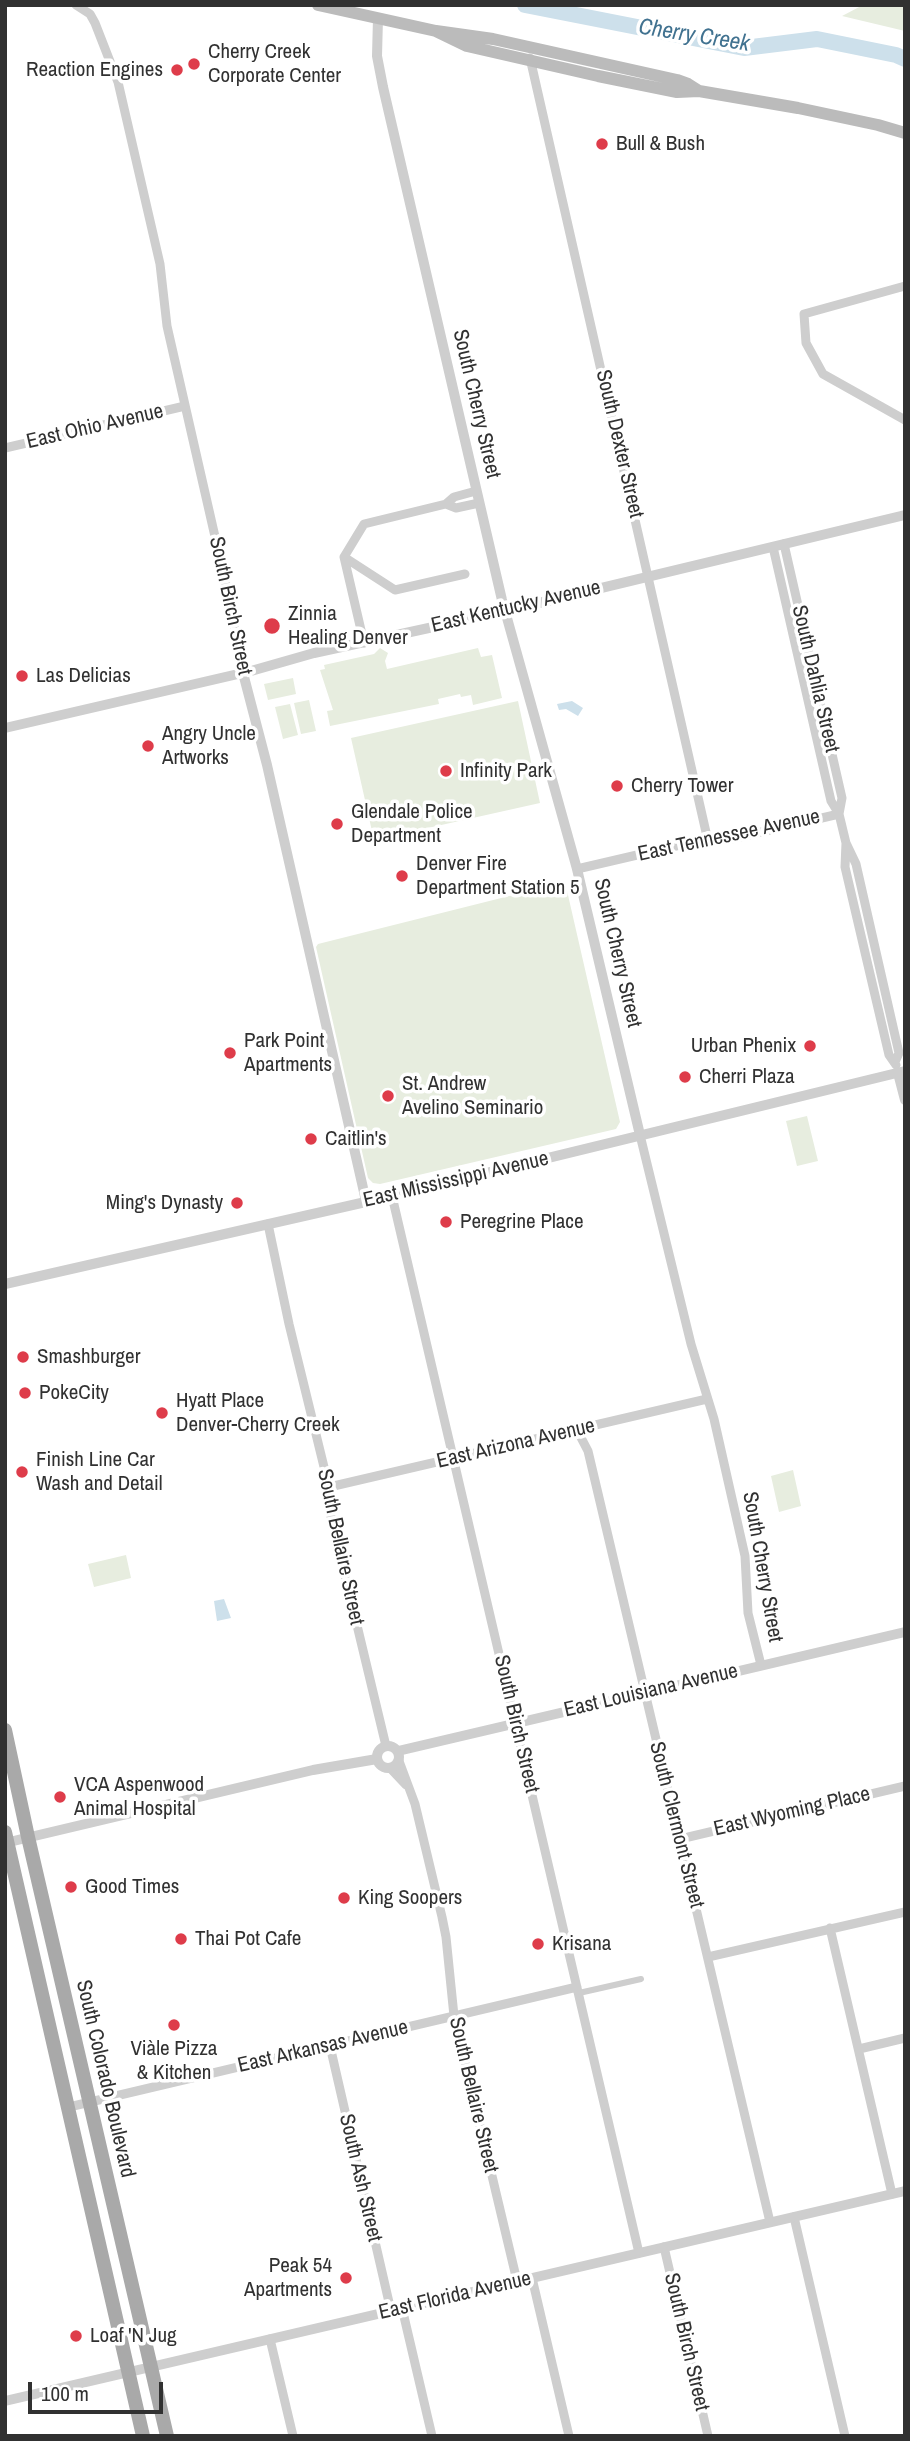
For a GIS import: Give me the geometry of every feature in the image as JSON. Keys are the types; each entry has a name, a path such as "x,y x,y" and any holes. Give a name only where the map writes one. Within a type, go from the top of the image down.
{"main road":[{"path":"318,5 379,12 436,31 467,46 530,61 670,91 699,91 844,117 905,133"},
{"path":"436,31 475,36 678,80 699,91"},
{"name":"South Colorado Boulevard","path":"5,1730 167,2436"},
{"name":"South Colorado Boulevard","path":"6,1839 143,2436"}],"street":[{"name":"South Birch Street","path":"76,5 90,9 118,82 160,264 166,320 227,589 243,673 273,790 366,1201"},
{"name":"South Cherry Street","path":"379,12 376,36 381,77 478,497 505,611 577,869 691,1344 708,1399 745,1556 748,1613 761,1665"},
{"name":"South Dexter Street","path":"529,47 530,61 708,841"},
{"path":"905,286 804,314 806,343 822,374 905,420"},
{"name":"East Ohio Avenue","path":"5,448 185,406"},
{"path":"364,643 344,557 364,524 446,504 456,508 478,497"},
{"name":"East Kentucky Avenue","path":"5,728 905,515"},
{"name":"South Dahlia Street","path":"778,546 842,798 839,814 846,843 856,864 882,973 900,1053 899,1069 905,1100"},
{"path":"344,557 395,590 465,574"},
{"name":"East Tennessee Avenue","path":"577,869 685,844 727,840 839,814"},
{"name":"East Mississippi Avenue","path":"5,1284 392,1195 899,1069"},
{"name":"South Birch Street","path":"392,1195 639,2253"},
{"name":"South Bellaire Street","path":"268,1224 325,1471 325,1488 386,1746"},
{"name":"East Arizona Avenue","path":"325,1488 708,1399"},
{"name":"South Clermont Street","path":"577,1430 588,1451 770,2222"},
{"name":"East Louisiana Avenue","path":"396,1760 516,1723 905,1632"},
{"path":"386,1746 394,1747 396,1760 382,1767 377,1759 380,1750 386,1746"},
{"path":"6,1839 28,1837 304,1772 377,1759"},
{"name":"South Bellaire Street","path":"396,1760 402,1784 408,1786 417,1812 446,1937 454,2016 517,2281"},
{"name":"East Wyoming Place","path":"680,1839 905,1786"},
{"path":"708,1957 905,1912"},
{"path":"830,1928 892,2194"},
{"name":"East Arkansas Avenue","path":"69,2107 454,2016 641,1979"},
{"path":"859,2049 905,2038"},
{"name":"South Ash Street","path":"330,2046 432,2436"},
{"name":"East Florida Avenue","path":"5,2400 905,2191"},
{"path":"794,2217 845,2436"},
{"name":"South Birch Street","path":"663,2247 708,2436"},
{"path":"532,2278 569,2436"},
{"path":"270,2339 293,2436"}],"shaded area":[{"path":"863,5 905,5 905,31 842,16"},
{"path":"380,648 388,653 385,661 387,669 478,648 481,657 492,655 502,698 473,705 471,695 461,697 460,694 438,699 439,704 330,726 327,711 333,710 320,670 325,669 324,665 374,654"},
{"path":"293,678 296,694 268,700 264,684"},
{"path":"309,700 316,731 301,734 294,703"},
{"name":"Infinity Park","path":"518,701 540,803 374,840 351,738"},
{"path":"290,704 298,735 283,739 275,707"},
{"path":"565,882 620,1122 616,1129 380,1184 373,1183 368,1178 316,947 318,944"},
{"path":"807,1116 818,1161 797,1166 786,1121"},
{"path":"793,1470 801,1506 779,1512 771,1476"},
{"path":"126,1555 131,1578 94,1587 88,1564"}],"water":[{"path":"572,701 583,708 578,716 566,709 559,710 557,704"},
{"path":"224,1599 231,1618 217,1621 214,1601"}],"waterway":[{"name":"Cherry Creek","path":"525,5 744,48 817,39 905,59"}],"place":[{"name":"Cherry Creek Corporate Center","path":"194,64"},
{"name":"Reaction Engines","path":"177,70"},
{"name":"Bull & Bush","path":"602,144"},
{"name":"Zinnia Healing Denver","path":"272,626"},
{"name":"Las Delicias","path":"22,676"},
{"name":"Angry Uncle Artworks","path":"148,746"},
{"name":"Infinity Park","path":"446,771"},
{"name":"Cherry Tower","path":"617,786"},
{"name":"Glendale Police Department","path":"337,824"},
{"name":"Denver Fire Department Station 5","path":"402,876"},
{"name":"Urban Phenix","path":"810,1046"},
{"name":"Park Point Apartments","path":"230,1053"},
{"name":"Cherri Plaza","path":"685,1077"},
{"name":"St. Andrew Avelino Seminario","path":"388,1096"},
{"name":"Caitlin's","path":"311,1139"},
{"name":"Ming's Dynasty","path":"237,1203"},
{"name":"Peregrine Place","path":"446,1222"},
{"name":"Smashburger","path":"23,1357"},
{"name":"PokeCity","path":"25,1393"},
{"name":"Hyatt Place Denver-Cherry Creek","path":"162,1413"},
{"name":"Finish Line Car Wash and Detail","path":"22,1472"},
{"name":"VCA Aspenwood Animal Hospital","path":"60,1797"},
{"name":"Good Times","path":"71,1887"},
{"name":"King Soopers","path":"344,1898"},
{"name":"Thai Pot Cafe","path":"181,1939"},
{"name":"Krisana","path":"538,1944"},
{"name":"Viàle Pizza & Kitchen","path":"174,2025"},
{"name":"Peak 54 Apartments","path":"346,2278"},
{"name":"Loaf 'N Jug","path":"76,2336"}]}
